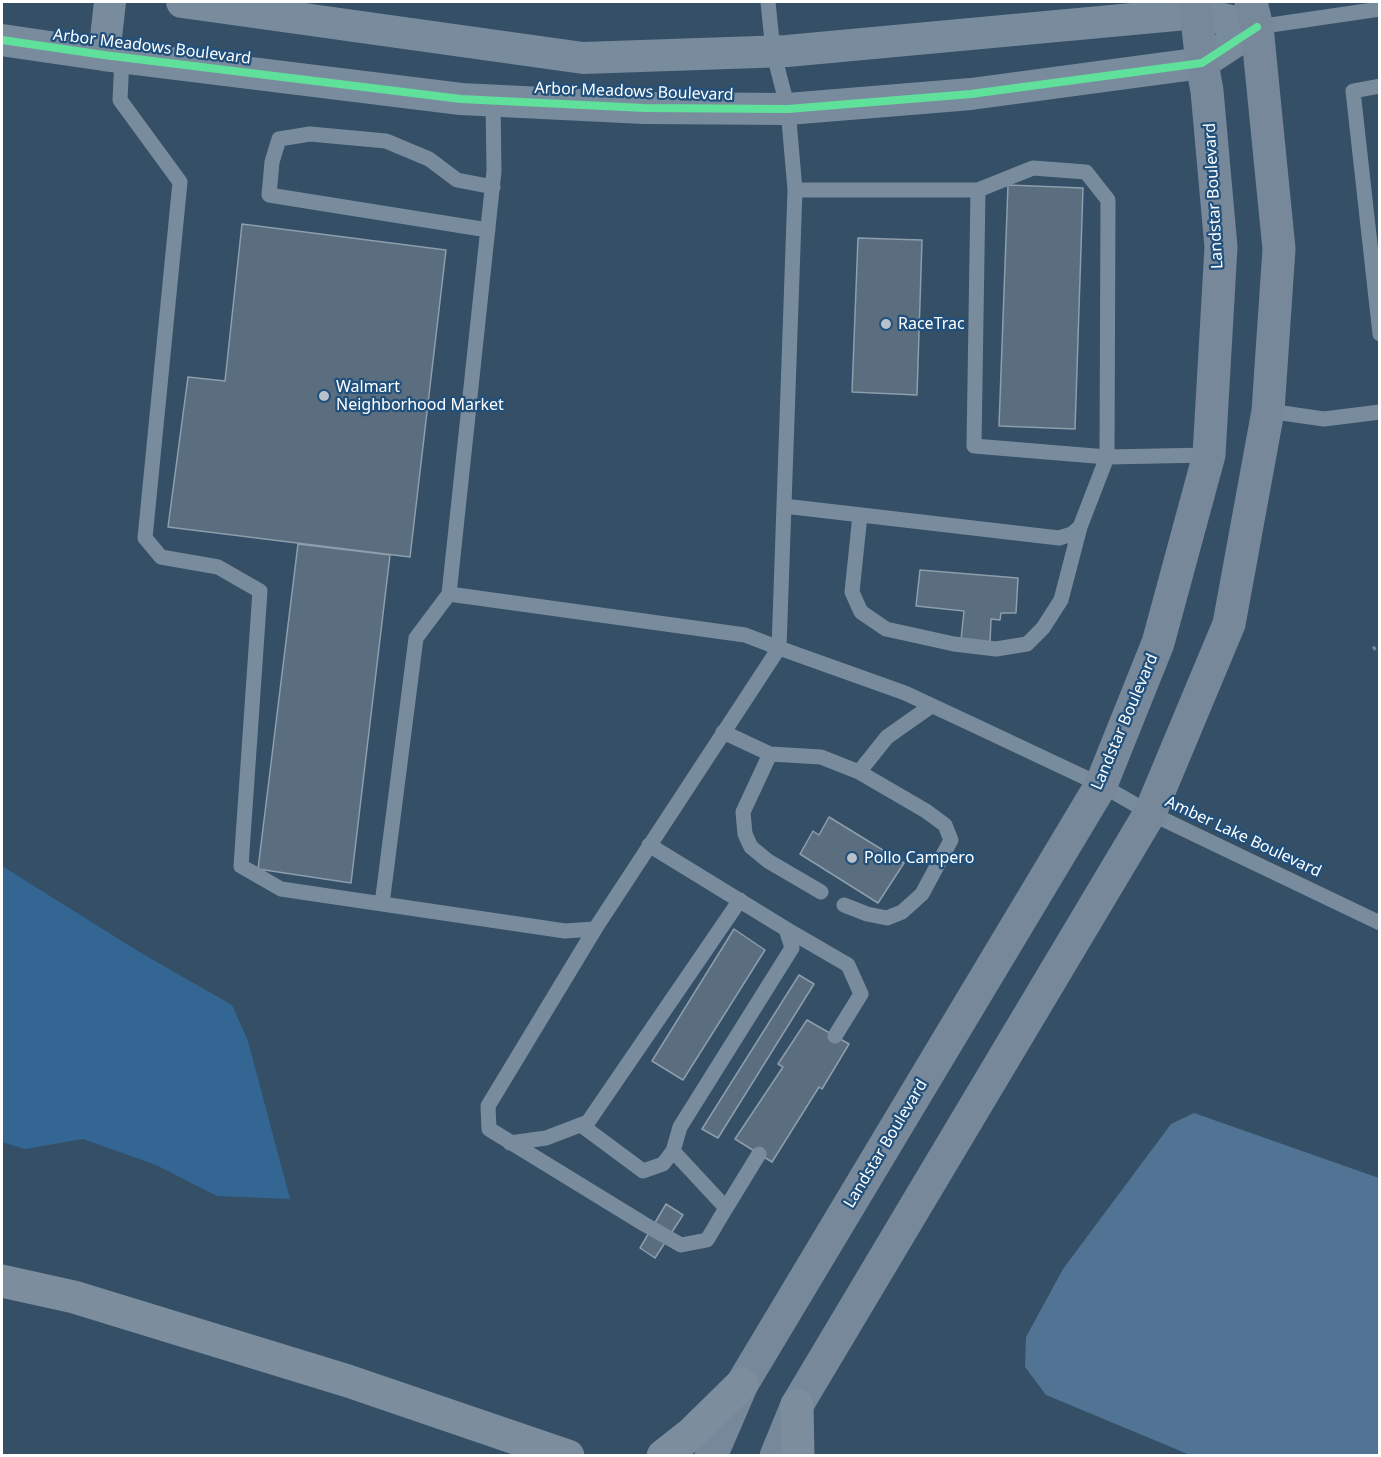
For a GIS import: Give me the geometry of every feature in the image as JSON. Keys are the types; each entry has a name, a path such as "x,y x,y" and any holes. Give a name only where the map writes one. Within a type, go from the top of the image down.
{"highway":[{"path":"2,1281 74,1297 348,1381 568,1455"},
{"path":"663,1455 691,1434 742,1384"},
{"path":"797,1406 798,1455"}],"main road":[{"name":"Landstar Boulevard","path":"711,1455 742,1384 1101,785 1158,643 1209,455 1221,247 1207,91 1196,7"},
{"path":"776,1455 797,1406 1150,813 1229,624 1268,411 1279,249 1254,14"}],"street":[{"path":"110,2 113,56"},
{"name":"Arbor Meadows Boulevard","path":"182,2 583,58 773,51 1196,7 1254,14"},
{"name":"Arbor Meadows Boulevard","path":"2,40 113,56 449,97 645,108 788,109 971,94 1202,63 1254,14"}],"lane":[{"path":"759,1154 707,1240 681,1245 489,1129 488,1106 649,844 779,648 795,190 788,109 773,51 768,2"},
{"path":"1254,14 1380,9"},
{"path":"113,56 120,100 180,182 146,538 161,557 218,567 260,591 241,866 281,889 565,931 595,929"},
{"path":"1380,87 1353,91 1380,334"},
{"path":"382,904 416,638 449,594 493,187 493,100"},
{"path":"488,230 269,195 272,162 279,139 310,134 386,141 429,159 457,180 493,187"},
{"path":"795,190 978,190 1033,168 1086,172 1108,200 1107,457 1080,527 1061,600 1043,628 1027,644 996,649 954,644 886,629 861,612 852,592 860,515"},
{"path":"978,190 974,446 1107,457 1209,455"},
{"path":"1268,411 1324,419 1380,412"},
{"path":"784,506 1059,538 1072,534 1080,527"},
{"name":"Amber Lake Boulevard","path":"449,594 745,635 905,693 1101,785 1150,813 1377,923"},
{"path":"859,772 887,738 931,706"},
{"path":"723,732 770,754 821,757 859,772 926,811 945,825 951,840 922,894 902,912 887,918 867,914 844,905"},
{"path":"770,754 743,812 745,834 752,847 768,861 821,892"},
{"path":"649,844 848,965 861,994 835,1036"},
{"path":"510,1143 546,1138 588,1122 740,900"},
{"path":"581,1125 643,1171 663,1164 673,1151 681,1127 792,948 786,929"},
{"path":"673,1151 726,1208"}],"path":[{"path":"1373,649 1380,645"}],"shaded area":[{"path":"2,866 141,953 232,1005 248,1041 290,1199 217,1196 156,1165 83,1139 25,1149 2,1142"},
{"path":"1194,1113 1379,1178 1379,1455 1190,1455 1046,1395 1025,1367 1026,1337 1063,1269 1171,1124"}],"building":[{"path":"1008,185 1083,188 1075,429 999,426"},
{"path":"242,224 446,250 410,557 168,527 188,377 225,381"},
{"path":"858,238 922,240 917,395 852,392"},
{"path":"298,544 390,555 351,883 258,869"},
{"path":"920,570 1018,578 1016,613 1001,613 1000,620 991,619 990,643 961,640 964,611 916,606"},
{"name":"Pollo Campero","path":"829,817 904,863 878,903 800,854 813,831 819,835"},
{"path":"734,929 765,950 683,1080 652,1061"},
{"path":"799,975 814,984 718,1138 702,1129"},
{"path":"807,1020 849,1044 822,1089 819,1087 772,1162 735,1139 783,1067 778,1064"},
{"path":"666,1204 683,1215 655,1258 640,1248"}],"cycle path":[{"path":"2,40 104,55 461,99 644,108 788,109 971,94 1202,63 1257,27"}],"place":[{"name":"RaceTrac","path":"886,324"},
{"name":"Walmart Neighborhood Market","path":"324,396"},
{"name":"Pollo Campero","path":"852,858"}]}
